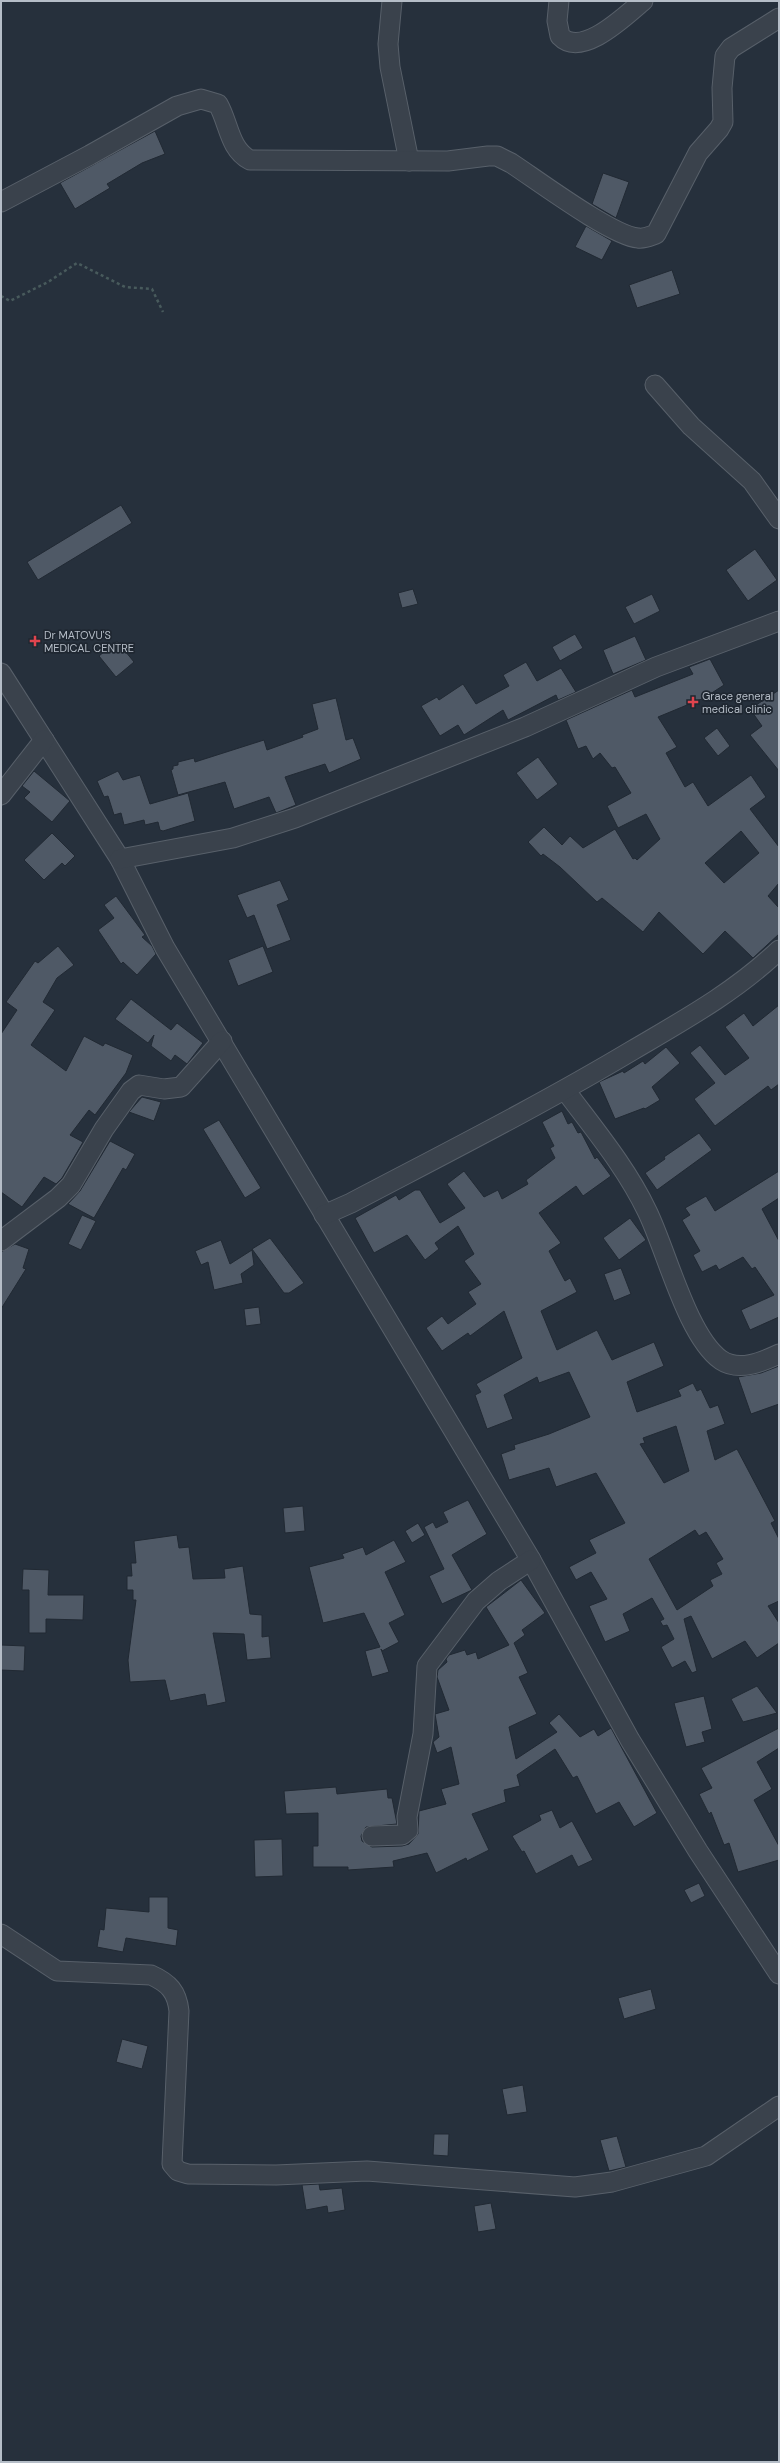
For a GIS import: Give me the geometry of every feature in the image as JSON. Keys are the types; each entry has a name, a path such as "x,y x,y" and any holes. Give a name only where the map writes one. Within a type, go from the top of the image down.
{"street":[{"path":"392,1 388,44 390,67 409,161"},
{"path":"559,1 557,21 560,36 572,43 580,43 595,38 642,1"},
{"path":"1,202 90,156 177,106 201,99 218,104 236,148 242,156 250,160 409,161 497,156 511,163 614,230 625,235 646,238 656,234 698,153 720,130 723,122 722,88 725,56 731,48 779,18"},
{"path":"655,385 691,426 752,481 779,519"},
{"path":"120,859 232,838 324,808 525,727 656,667 779,621"},
{"path":"1,673 120,859 165,948 531,1560 630,1740 698,1851 779,1974"},
{"path":"1,795 44,740"},
{"path":"324,1215 351,1203 565,1090 716,1001 754,973 779,950"},
{"path":"1,1241 58,1198 71,1185 104,1129 131,1091 139,1085 164,1089 181,1087 222,1041"},
{"path":"565,1090 616,1158 647,1211 686,1309 708,1348 722,1361 738,1365 753,1365 779,1354"},
{"path":"372,1836 402,1835 408,1830 407,1817 423,1734 427,1666 476,1601 499,1581 531,1560"},
{"path":"1,1934 57,1971 151,1975 164,1981 172,1989 178,2001 179,2011 172,2164 178,2171 188,2174 276,2175 367,2171 575,2187 612,2182 706,2156 779,2106"}],"path":[{"path":"1,296 10,301 48,282 77,263 125,287 152,289 163,312"}],"building":[{"path":"155,131 165,154 142,163 107,184 110,188 75,209 60,183"},
{"path":"603,173 629,182 616,218 592,204"},
{"path":"586,226 612,241 602,260 575,247"},
{"path":"672,270 680,294 637,308 629,285"},
{"path":"121,505 132,523 38,580 27,562"},
{"path":"755,549 777,580 748,601 726,570"},
{"path":"413,589 418,604 402,608 398,593"},
{"path":"652,594 660,611 634,624 625,607"},
{"path":"575,634 583,648 560,661 552,647"},
{"path":"635,636 646,660 613,674 603,650"},
{"path":"117,641 134,662 116,677 99,656"},
{"path":"710,659 724,685 704,698 658,717 677,747 666,753 685,787 693,782 708,806 751,775 766,797 750,809 779,847 779,883 768,896 779,908 779,934 753,958 725,931 703,954 659,912 643,932 602,898 597,902 560,867 543,854 541,856 528,842 544,827 562,845 570,836 583,848 615,829 633,859 635,858 637,860 660,839 646,814 618,828 607,806 631,793 615,767 612,768 600,753 593,759 586,746 578,749 566,720 632,690 635,697 693,674 689,667","holes":["741,831 759,853 724,883 705,863"]},
{"path":"526,662 537,681 561,668 576,692 558,700 556,695 508,720 503,710 464,735 458,725 440,736 421,706 437,697 439,700 463,684 476,704 509,686 503,675"},
{"path":"779,690 779,771 750,735 762,726 750,709"},
{"path":"336,698 346,740 353,738 361,759 329,773 325,764 285,777 296,805 276,813 269,797 234,809 225,782 178,795 171,770 173,769 173,766 178,765 178,762 194,758 195,762 264,740 267,750 303,737 302,735 318,729 312,704"},
{"path":"717,728 730,746 718,756 704,738"},
{"path":"538,757 558,784 537,800 516,773"},
{"path":"34,771 70,801 52,822 24,798 30,792 22,786"},
{"path":"118,771 123,780 140,775 150,804 188,793 195,821 163,831 160,830 158,822 145,825 144,820 124,825 121,813 114,815 108,796 104,797 97,781"},
{"path":"52,833 75,856 65,866 62,863 44,880 24,860"},
{"path":"280,880 289,900 277,905 291,940 267,949 254,915 247,918 237,895"},
{"path":"116,896 145,935 142,937 152,946 156,954 137,975 123,962 121,964 98,930 114,918 104,905"},
{"path":"58,946 74,965 57,978 43,1002 55,1010 31,1045 66,1071 84,1036 103,1046 105,1043 133,1055 126,1073 95,1115 89,1110 70,1135 83,1142 62,1178 56,1184 44,1177 22,1207 1,1192 1,1034 17,1010 6,1002 35,961 38,963"},
{"path":"263,946 273,972 238,986 228,960"},
{"path":"131,999 171,1030 177,1023 203,1043 187,1064 175,1055 171,1061 151,1046 154,1035 148,1043 115,1019"},
{"path":"779,1005 779,1084 771,1090 768,1086 715,1126 694,1099 715,1083 690,1053 700,1045 725,1075 749,1058 725,1027 744,1013 753,1026"},
{"path":"666,1047 680,1063 652,1087 660,1100 645,1109 644,1108 615,1119 599,1082 623,1071 624,1073 643,1061 645,1064"},
{"path":"142,1097 161,1102 154,1121 129,1112"},
{"path":"562,1111 568,1124 572,1122 578,1133 581,1132 595,1159 597,1157 611,1176 583,1196 576,1186 539,1213 561,1243 549,1251 565,1281 570,1278 577,1292 541,1311 557,1350 597,1330 612,1360 654,1342 664,1366 627,1382 637,1412 681,1396 678,1390 693,1383 697,1391 701,1389 710,1408 718,1405 725,1424 707,1431 715,1460 737,1449 775,1521 771,1523 779,1539 779,1601 768,1606 779,1623 779,1643 757,1658 745,1641 712,1659 691,1616 684,1619 697,1671 692,1673 685,1661 672,1668 661,1647 674,1639 667,1625 663,1626 660,1621 664,1619 652,1598 623,1614 630,1631 605,1642 589,1606 607,1599 591,1572 576,1580 569,1567 596,1553 589,1540 625,1523 596,1473 556,1487 549,1468 509,1480 501,1454 515,1449 514,1445 549,1434 590,1417 569,1372 539,1383 537,1377 504,1395 513,1419 487,1429 475,1395 481,1392 476,1384 522,1358 504,1311 470,1336 468,1333 442,1351 426,1328 442,1316 448,1324 476,1304 468,1292 481,1284 464,1261 474,1254 458,1226 435,1243 439,1249 425,1260 407,1235 374,1253 355,1218 396,1195 399,1200 415,1190 420,1190 440,1223 465,1208 447,1184 464,1171 484,1197 498,1190 502,1199 528,1184 526,1180 555,1158 550,1148 554,1146 542,1122","holes":["676,1426 689,1471 664,1483 640,1444 645,1443 643,1438","695,1530 699,1536 706,1532 723,1559 716,1563 722,1574 710,1580 713,1586 677,1610 649,1559"]},
{"path":"219,1120 261,1188 245,1198 203,1129"},
{"path":"699,1133 712,1150 657,1190 645,1173 665,1159 664,1157"},
{"path":"110,1141 135,1154 126,1170 123,1168 94,1218 68,1204 80,1191"},
{"path":"779,1171 779,1198 762,1209 779,1241 779,1317 750,1330 741,1310 774,1295 755,1267 752,1269 743,1257 719,1270 716,1265 702,1272 693,1255 700,1251 682,1220 690,1215 685,1208 706,1196 715,1211"},
{"path":"82,1215 96,1221 81,1250 68,1244"},
{"path":"630,1218 646,1240 619,1260 603,1238"},
{"path":"270,1238 304,1283 289,1293 284,1293 252,1249"},
{"path":"221,1240 230,1264 252,1250 254,1265 241,1274 243,1283 214,1290 208,1262 201,1265 195,1251"},
{"path":"15,1244 29,1249 23,1268 26,1269 1,1309 1,1252"},
{"path":"621,1268 631,1294 614,1301 604,1274"},
{"path":"259,1307 261,1324 246,1326 244,1309"},
{"path":"779,1366 779,1404 751,1414 738,1377 761,1373"},
{"path":"468,1500 487,1534 452,1555 472,1590 442,1604 429,1576 444,1569 424,1527 433,1522 436,1528 448,1522 443,1512"},
{"path":"303,1506 305,1531 285,1533 283,1508"},
{"path":"418,1523 425,1535 412,1543 405,1531"},
{"path":"177,1535 179,1548 189,1547 193,1579 225,1578 224,1569 243,1566 250,1614 262,1615 262,1637 269,1636 271,1658 247,1660 244,1634 213,1633 226,1702 207,1706 205,1694 170,1701 165,1680 130,1682 128,1660 136,1600 133,1600 133,1590 127,1590 127,1576 132,1576 131,1563 136,1563 134,1541"},
{"path":"394,1540 406,1562 385,1572 405,1615 389,1623 399,1642 382,1651 381,1649 389,1672 372,1677 365,1651 380,1647 364,1613 323,1623 309,1567 344,1558 342,1554 363,1547 366,1555"},
{"path":"23,1569 49,1570 48,1595 84,1595 83,1620 46,1619 46,1633 29,1633 29,1590 22,1590"},
{"path":"521,1580 545,1613 522,1630 525,1635 514,1643 528,1673 519,1677 537,1714 509,1727 516,1759 557,1732 549,1723 559,1714 580,1737 594,1729 598,1736 611,1728 657,1813 634,1827 619,1802 596,1814 577,1776 573,1778 555,1749 517,1775 520,1786 504,1790 506,1802 472,1814 489,1850 467,1861 466,1858 436,1873 427,1853 393,1861 394,1867 348,1870 348,1867 313,1867 313,1846 318,1846 318,1813 286,1814 284,1791 336,1787 337,1794 387,1789 388,1798 392,1798 397,1824 366,1827 361,1836 362,1841 372,1847 402,1846 409,1844 418,1834 419,1811 446,1804 441,1789 459,1784 451,1747 437,1753 433,1742 439,1737 435,1714 449,1710 437,1677 438,1670 447,1662 446,1659 449,1655 465,1650 467,1655 476,1652 478,1659 509,1645 486,1607"},
{"path":"1,1645 25,1646 24,1671 1,1670"},
{"path":"757,1686 777,1713 743,1722 731,1699"},
{"path":"704,1696 712,1729 702,1732 705,1742 686,1747 674,1703"},
{"path":"779,1728 779,1748 757,1762 772,1789 754,1800 779,1846 779,1860 738,1872 729,1843 724,1845 711,1812 709,1814 699,1794 712,1788 701,1768"},
{"path":"552,1810 560,1828 572,1821 593,1860 578,1867 572,1855 536,1874 524,1851 522,1852 512,1836 541,1820 539,1815"},
{"path":"282,1839 283,1876 255,1877 254,1840"},
{"path":"699,1883 705,1896 691,1903 684,1890"},
{"path":"149,1897 168,1897 168,1928 178,1930 176,1946 126,1938 123,1952 97,1947 100,1929 104,1930 106,1908 149,1912"},
{"path":"651,1989 656,2009 624,2019 618,1998"},
{"path":"122,2039 148,2046 142,2069 116,2062"},
{"path":"523,2085 527,2112 507,2115 502,2089"},
{"path":"434,2134 449,2134 448,2156 433,2155"},
{"path":"617,2136 626,2167 609,2171 600,2140"},
{"path":"319,2184 320,2190 342,2188 345,2210 328,2213 327,2206 306,2210 302,2185"},
{"path":"491,2203 496,2229 478,2232 474,2206"}],"place":[{"name":"Dr MATOVU'S MEDICAL CENTRE","path":"35,641"},
{"name":"Grace general medical clinic","path":"693,702"}]}
